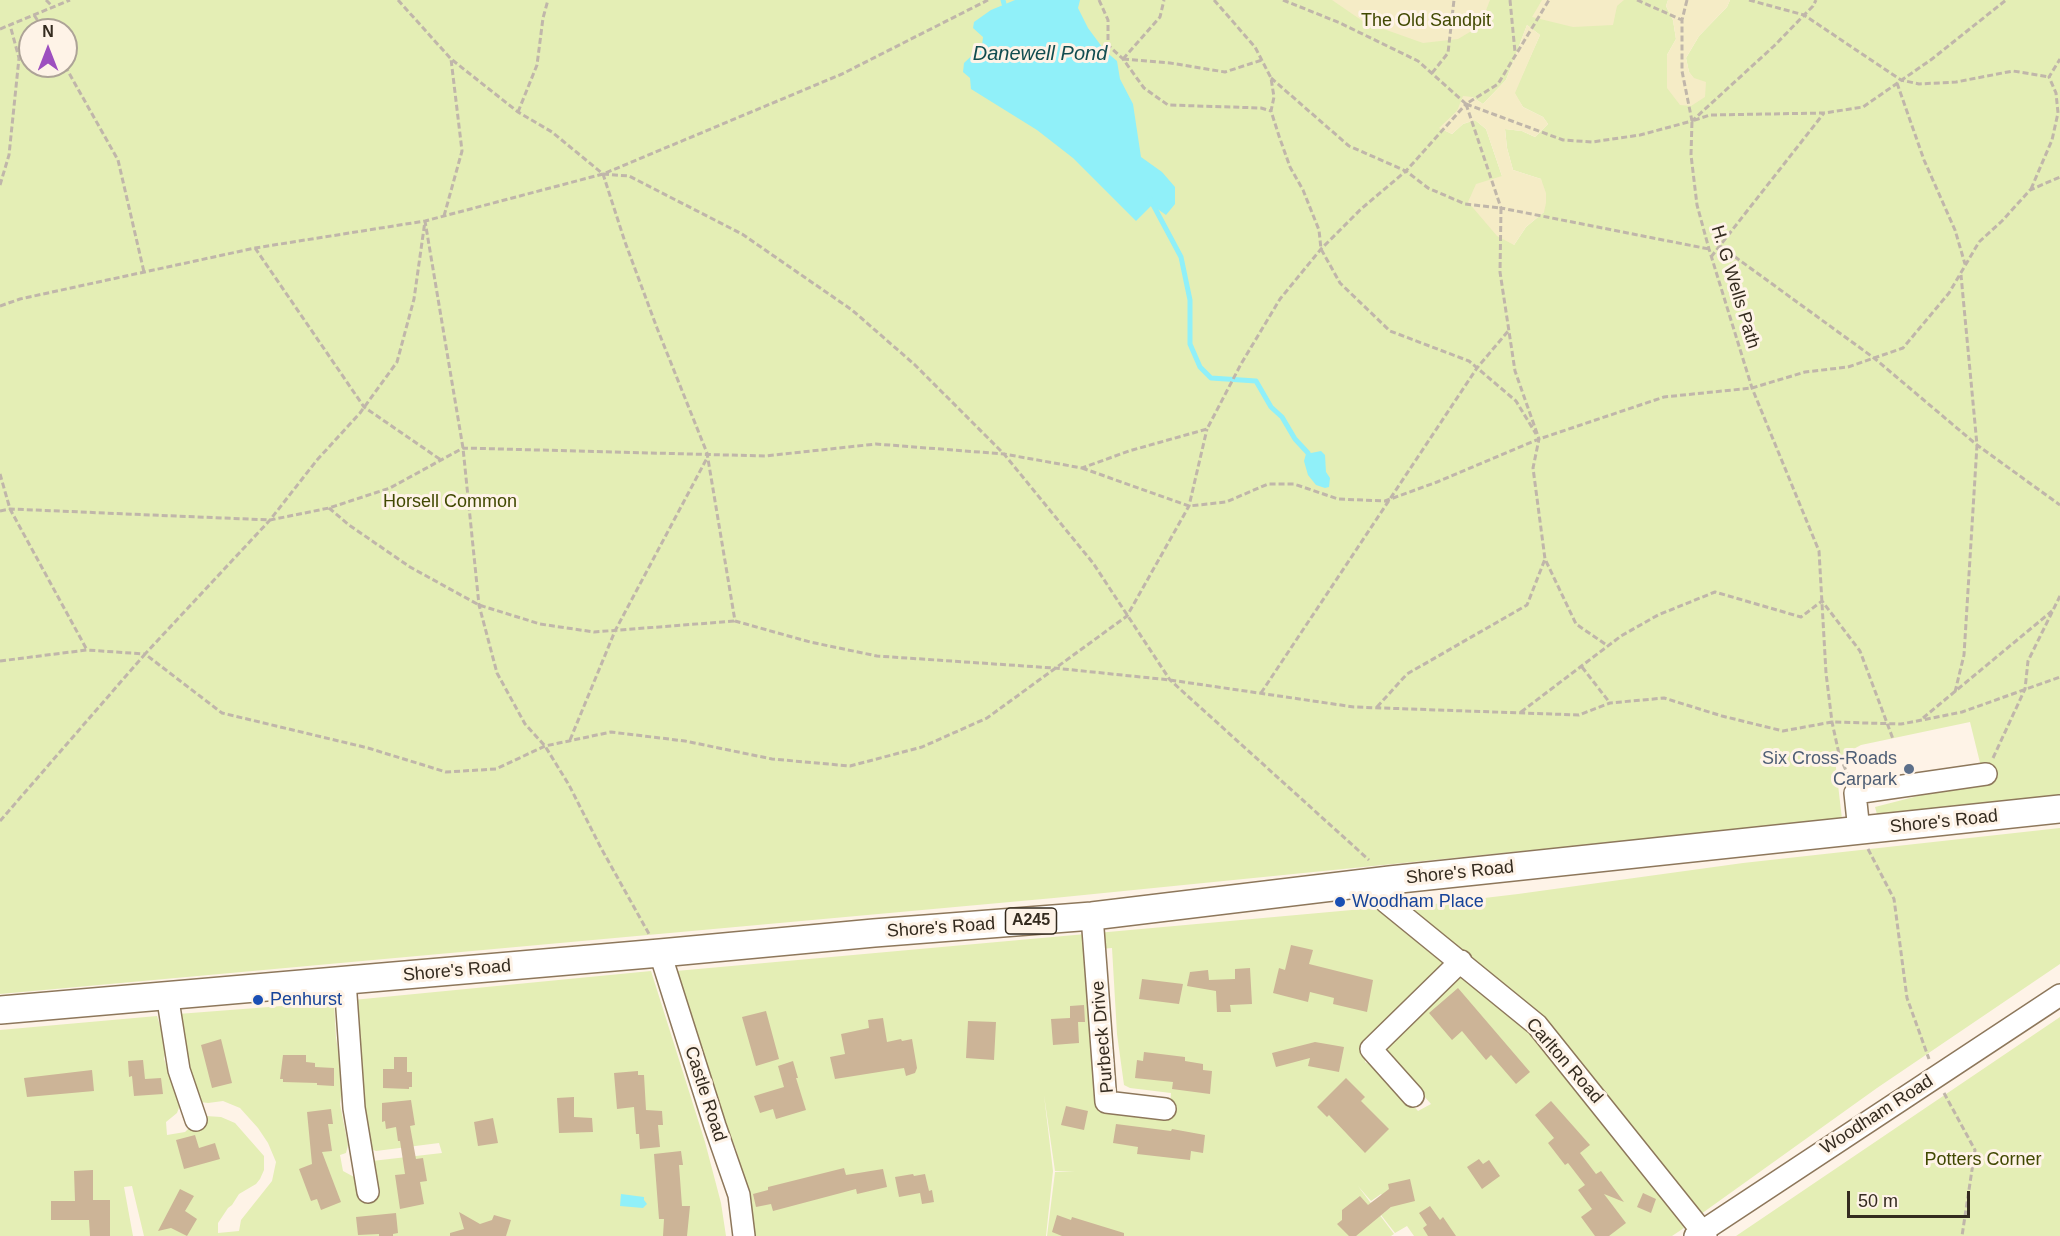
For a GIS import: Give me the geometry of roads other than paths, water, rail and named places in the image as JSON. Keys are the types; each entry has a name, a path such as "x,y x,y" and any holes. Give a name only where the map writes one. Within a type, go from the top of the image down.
{"main road":[{"name":"Shore's Road","path":"0,1010 1092,916 1381,882 2060,810"}],"street":[{"path":"1859,831 1856,793 1986,774"},
{"name":"Carlton Road","path":"1381,882 1386,902 1461,961 1537,1026 1701,1234"},
{"name":"Purbeck Drive","path":"1092,916 1106,1102 1165,1109"},
{"name":"Castle Road","path":"660,953 739,1195 744,1236"},
{"path":"1413,1096 1371,1049 1461,961"},
{"path":"345,981 354,1108 368,1192"},
{"path":"167,994 180,1071 196,1120"},
{"name":"Woodham Road","path":"1701,1234 2060,995"}],"water":[{"name":"Danewell Pond","path":"1015,0 1080,0 1078,8 1088,28 1105,51 1117,61 1120,79 1133,104 1141,157 1162,172 1175,187 1175,204 1166,215 1152,205 1136,221 1073,158 1037,130 971,89 970,78 963,72 964,63 982,46 983,37 973,28 974,22 991,10"},
{"path":"1321,451 1325,455 1326,472 1330,478 1329,487 1325,488 1316,485 1308,475 1304,461 1306,454"},
{"path":"621,1194 644,1197 647,1204 643,1208 620,1206"}],"waterway":[{"path":"1003,0 1004,4"},
{"path":"1150,199 1181,257 1190,300 1190,344 1200,367 1211,378 1256,381 1271,407 1282,417 1295,439 1308,453"}],"place":[{"name":"Six Cross-Roads Carpark","path":"1909,769"},
{"name":"Woodham Place","path":"1340,902"},
{"name":"Penhurst","path":"258,1000"}],"park label":[{"name":"The Old Sandpit","path":"1426,21"},
{"name":"Horsell Common","path":"450,502"},
{"name":"Potters Corner","path":"1983,1160"}]}
